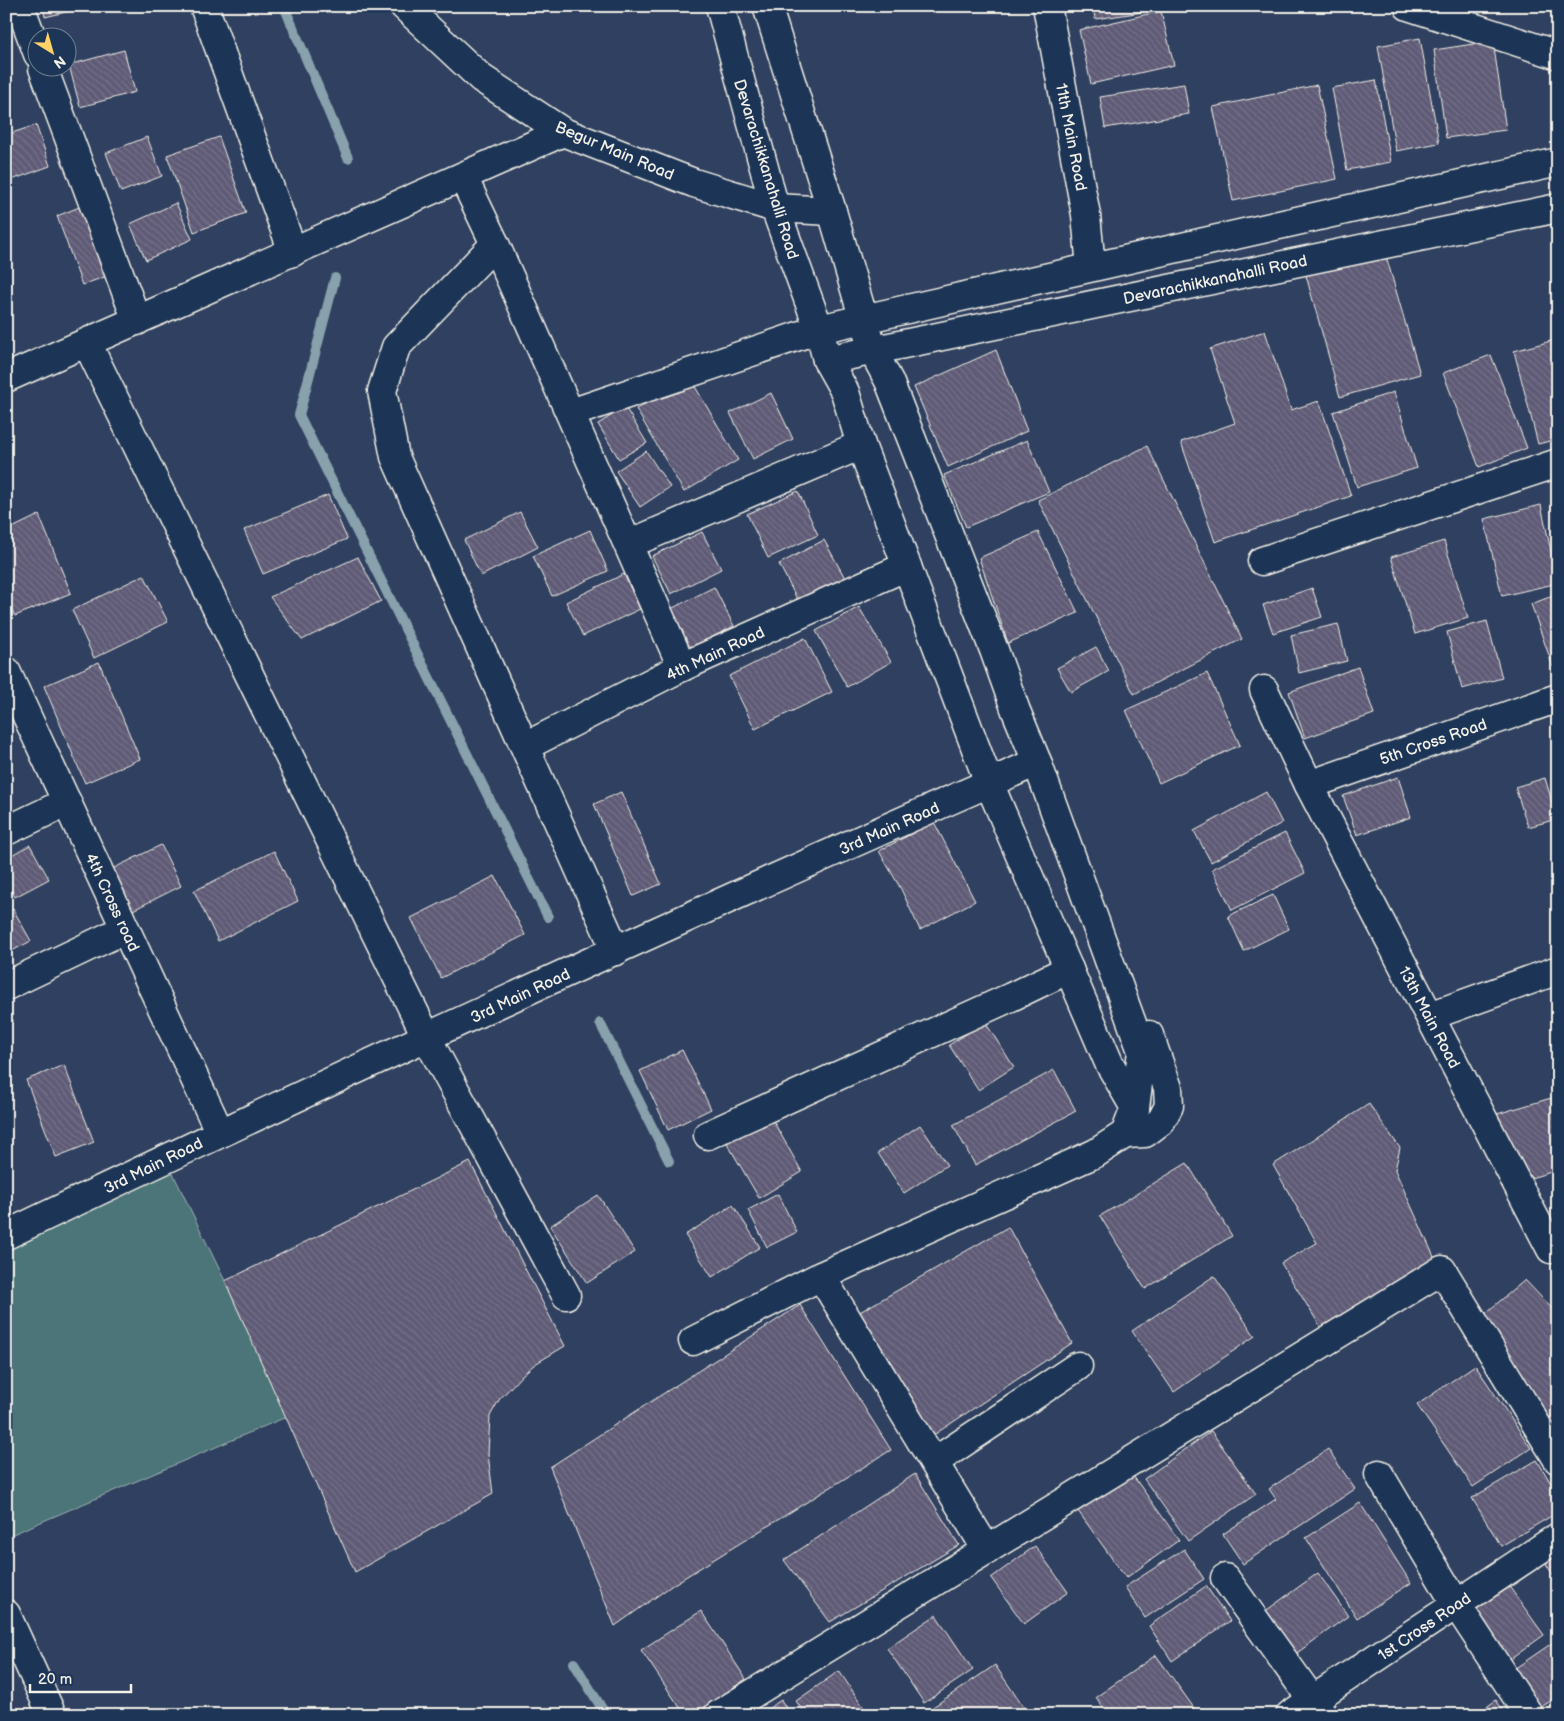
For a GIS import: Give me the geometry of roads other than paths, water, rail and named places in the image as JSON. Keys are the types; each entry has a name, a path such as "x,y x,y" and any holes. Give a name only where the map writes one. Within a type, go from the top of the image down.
{"street":[{"path":"20,6 28,28"},
{"path":"204,6 293,252"},
{"name":"Begur Main Road","path":"404,6 481,78 563,132 694,183 775,208 832,211"},
{"name":"Devarachikkanahalli Road","path":"720,6 775,208 818,329 827,360 844,392 861,445 989,783 1109,1063 1135,1108"},
{"path":"693,1341 821,1276 1096,1153 1125,1134 1145,1133 1161,1122 1169,1106 1168,1088 1146,1043 889,381 873,351 832,211 767,6"},
{"name":"11th Main Road","path":"1047,6 1086,215 1091,268"},
{"path":"1408,6 1558,55"},
{"path":"46,78 137,321"},
{"path":"6,378 563,132"},
{"path":"571,413 818,329 1558,162"},
{"path":"463,177 571,413 682,667"},
{"name":"Devarachikkanahalli Road","path":"827,360 1558,208"},
{"path":"495,244 396,347 382,391 396,458 616,950"},
{"path":"88,343 427,1038 566,1295"},
{"path":"629,544 861,445"},
{"path":"1262,561 1558,463"},
{"name":"4th Main Road","path":"526,746 682,667 907,566"},
{"name":"4th Cross road","path":"6,671 220,1133"},
{"name":"13th Main Road","path":"1264,690 1309,785 1554,1248"},
{"name":"5th Cross Road","path":"1309,785 1558,698"},
{"name":"3rd Main Road","path":"6,1235 220,1133 616,950 1038,762"},
{"path":"6,831 67,802"},
{"path":"6,986 125,929"},
{"path":"708,1135 1069,969"},
{"path":"1430,1016 1558,970"},
{"path":"1109,1063 1146,1043"},
{"path":"1125,1134 1135,1108 1146,1043"},
{"path":"718,1715 1442,1270 1558,1460"},
{"path":"821,1276 987,1550"},
{"path":"934,1462 1078,1366"},
{"path":"1380,1474 1456,1604 1530,1715"},
{"name":"1st Cross Road","path":"1290,1715 1318,1707 1456,1604 1558,1537"},
{"path":"1225,1578 1318,1707"},
{"path":"6,1614 16,1663 52,1715"}],"waterway":[{"path":"284,6 348,158"},
{"path":"335,278 299,415 548,917"},
{"path":"600,1023 669,1161"},
{"path":"574,1663 606,1715"}]}
